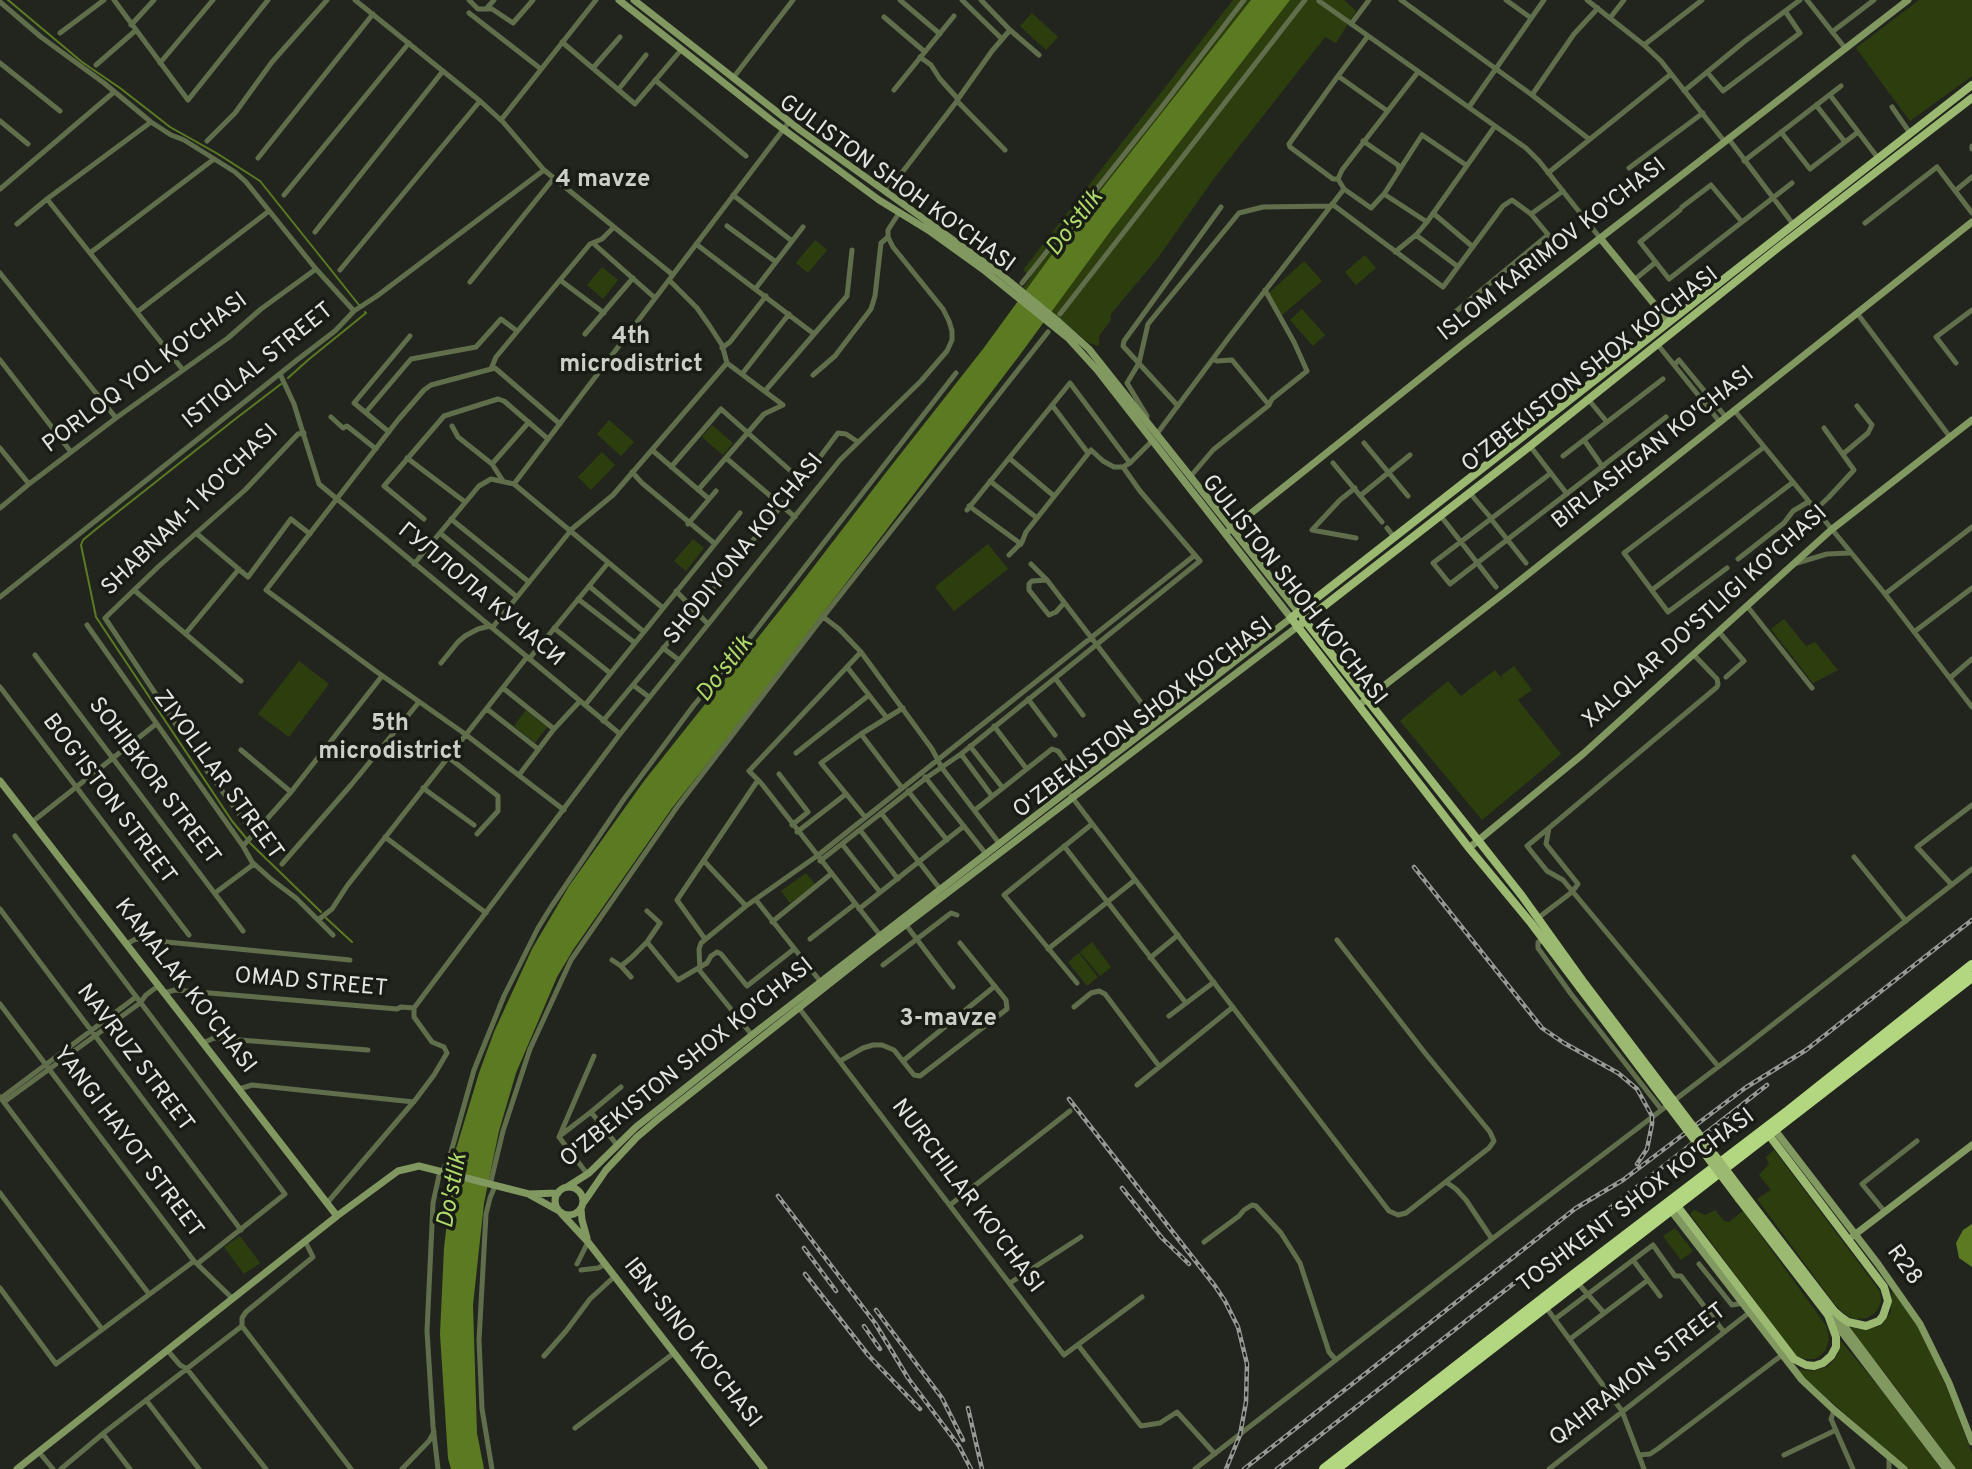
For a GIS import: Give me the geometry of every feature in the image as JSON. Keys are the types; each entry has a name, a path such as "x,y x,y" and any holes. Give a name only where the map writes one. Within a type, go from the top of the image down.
{"highway":[{"name":"TOSHKENT SHOX KO'CHASI","path":"1324,1469 1671,1205 1772,1133 1972,965"},
{"name":"TOSHKENT SHOX KO'CHASI","path":"1336,1469 1545,1306 1565,1286 1577,1282 1787,1112 1972,977"}],"main road":[{"name":"GULISTON SHOH KO'CHASI","path":"619,0 783,129 899,213 1018,289"},
{"name":"GULISTON SHOH KO'CHASI","path":"634,0 789,122 960,244 1018,289 1081,351 1232,528 1301,624 1538,918 1582,986"},
{"name":"ISLOM KARIMOV KO'CHASI","path":"1224,534 1908,0"},
{"name":"O'ZBEKISTON SHOX KO'CHASI","path":"567,1187 589,1173 660,1107 820,981 1311,602 1972,85"},
{"name":"O'ZBEKISTON SHOX KO'CHASI","path":"582,1205 596,1182 636,1137 906,925 1530,446 1779,247 1972,98"},
{"name":"BIRLASHGAN KO'CHASI","path":"1363,702 1972,222"},
{"path":"1600,238 1668,321"},
{"name":"GULISTON SHOH KO'CHASI","path":"1055,324 1089,349 1146,423 1224,534 1294,615"},
{"name":"XALQLAR DO'STLIGI KO'CHASI","path":"1469,848 1583,754 1831,530 1972,420"},
{"path":"1311,602 1318,610"},
{"path":"1276,629 1283,638"},
{"name":"GULISTON SHOH KO'CHASI","path":"1363,702 1469,848 1582,986 1952,1469"},
{"name":"KAMALAK KO'CHASI","path":"0,781 337,1216"},
{"name":"GULISTON SHOH KO'CHASI","path":"1772,1133 1852,1238 1884,1287 1888,1301 1879,1321 1866,1326 1849,1322 1831,1313"},
{"path":"1852,1238 1972,1145"},
{"path":"17,1469 305,1241 398,1171 419,1166 529,1194 558,1192 567,1187 577,1189 583,1197 583,1228 588,1242"},
{"path":"558,1192 555,1203 560,1213 575,1215 582,1205"},
{"name":"IBN-SINO KO'CHASI","path":"529,1194 560,1213 588,1242 764,1469"},
{"name":"GULISTON SHOH KO'CHASI","path":"1671,1205 1794,1359 1800,1363 1814,1366 1831,1356 1836,1347 1836,1337 1831,1313"},
{"path":"1671,1205 1802,1380 1904,1469"},
{"name":"R28","path":"1852,1238 1878,1264 1920,1324 1949,1383 1972,1442"},
{"name":"GULISTON SHOH KO'CHASI","path":"1831,1313 1946,1469"}],"street":[{"path":"60,33 104,0"},
{"path":"114,0 188,100 268,0"},
{"path":"96,65 133,27 154,0"},
{"path":"160,63 213,0"},
{"path":"207,141 235,113 272,62 327,0"},
{"path":"355,0 480,101 501,120 544,170 671,278 697,308 722,348 727,363 783,405 764,414 698,490"},
{"path":"469,0 478,9 492,9 513,23 533,0"},
{"path":"486,9 494,0"},
{"path":"501,120 596,0"},
{"path":"733,78 793,0"},
{"path":"900,0 940,34"},
{"path":"962,0 1002,39"},
{"path":"1018,289 1244,0"},
{"path":"492,1469 482,1409 479,1340 486,1214 503,1131 530,1049 571,960 677,807 823,616 1055,324 1305,0"},
{"path":"1351,24 1369,0"},
{"path":"1401,0 1589,139"},
{"path":"1506,0 1531,18"},
{"path":"1469,107 1544,0"},
{"path":"1587,0 1661,61 1793,225"},
{"path":"1610,18 1624,0"},
{"path":"1644,45 1702,0"},
{"path":"1684,91 1800,0"},
{"path":"1807,0 1845,48"},
{"path":"1832,32 1874,0"},
{"path":"1319,1 1526,148 1600,238"},
{"path":"0,2 151,122 235,172 354,311"},
{"path":"983,3 1039,55"},
{"path":"1532,95 1574,34 1598,8"},
{"path":"1707,72 1723,91 1800,33 1785,11"},
{"path":"469,13 541,69"},
{"path":"258,158 373,14"},
{"path":"894,90 954,16"},
{"path":"884,17 923,54 940,79 1005,150"},
{"path":"887,192 1010,30"},
{"path":"1338,179 1333,179 1289,144 1368,36"},
{"path":"593,68 620,37"},
{"path":"562,42 635,104 681,50"},
{"path":"284,195 409,43"},
{"path":"618,90 646,55"},
{"path":"0,64 60,111"},
{"path":"315,232 443,71"},
{"path":"1338,179 1386,110 1418,72"},
{"path":"1548,173 1671,74"},
{"path":"1338,76 1386,110"},
{"path":"655,80 746,156"},
{"path":"1744,161 1841,86"},
{"path":"0,189 114,92"},
{"path":"1830,94 1878,158"},
{"path":"340,270 480,101"},
{"path":"1816,105 1845,142"},
{"path":"1892,107 1910,133"},
{"path":"1629,168 1703,113"},
{"path":"0,121 28,144"},
{"path":"17,224 151,122"},
{"path":"514,484 789,122"},
{"path":"1395,252 1427,222 1495,126"},
{"path":"1781,132 1811,169 1858,132"},
{"path":"1338,179 1344,189 1371,208 1384,194 1422,135 1466,165"},
{"path":"1363,141 1398,165 1399,170"},
{"path":"90,253 215,159"},
{"path":"1865,223 1937,167 1972,213"},
{"name":"ISTIQLAL STREET","path":"0,597 335,331 354,311 544,170"},
{"path":"1955,191 1972,177"},
{"path":"470,282 554,178"},
{"path":"1742,222 1711,185 1640,242 1670,279 1792,183"},
{"path":"1052,405 1090,451 1103,461 1114,467 1123,467 1130,463 1154,438 1344,189"},
{"path":"1531,215 1563,191"},
{"path":"1384,194 1427,222"},
{"path":"733,195 792,241"},
{"path":"47,199 183,370"},
{"path":"1146,423 1147,416 1127,383 1139,363 1148,324 1239,213 1263,207 1331,205 1443,287 1503,206 1512,200 1531,215 1560,249"},
{"path":"1178,406 1123,346 1124,341 1221,207"},
{"path":"137,312 269,211"},
{"path":"813,375 835,356 871,309 881,243 888,237 888,230 899,213"},
{"path":"1433,213 1473,247"},
{"path":"727,226 776,262"},
{"path":"491,369 496,357 590,244 602,239 614,227"},
{"path":"756,289 803,227"},
{"path":"1416,235 1457,266"},
{"path":"1454,313 1548,235"},
{"name":"SHODIYONA KO'CHASI","path":"414,1008 620,734 840,460 921,381 947,351 952,340 952,331 943,309 888,237"},
{"path":"593,243 655,298"},
{"path":"696,244 814,334"},
{"path":"765,391 847,296 852,250"},
{"path":"1634,280 1656,262"},
{"name":"PORLOQ YOL KO'CHASI","path":"0,508 316,269"},
{"path":"0,273 116,418"},
{"path":"585,334 633,278"},
{"path":"560,280 604,313"},
{"path":"1190,477 1213,450 1307,371 1265,290"},
{"path":"722,348 730,342 766,296"},
{"path":"1956,363 1936,337 1972,310"},
{"path":"1857,313 1950,437"},
{"path":"742,374 789,314"},
{"path":"366,412 411,359 475,346 500,319 517,331"},
{"path":"389,432 354,403 410,336"},
{"path":"1658,345 1722,419"},
{"path":"1213,359 1232,360 1269,405"},
{"path":"0,360 71,452"},
{"path":"441,663 465,635 491,627 570,532 613,495 727,363"},
{"path":"560,424 495,368 431,386 424,390 389,432 266,590 465,734 564,810"},
{"path":"438,1469 427,1331 433,1203 449,1160 474,1070 504,996 538,928 624,799 694,705 956,373"},
{"path":"280,374 304,433"},
{"path":"1563,456 1662,379"},
{"path":"1021,544 968,508 1070,383 1130,463"},
{"path":"424,519 384,486 444,416 498,399 504,401 548,439"},
{"path":"1588,399 1607,422"},
{"path":"1843,454 1868,433 1872,425 1857,406"},
{"path":"671,467 721,409 802,481"},
{"path":"1734,410 1885,594 1972,707"},
{"path":"1551,473 1433,563 1450,584 1667,417"},
{"path":"331,418 343,428 347,426 376,449"},
{"path":"492,464 529,422"},
{"path":"452,426 458,437 492,464 503,481"},
{"path":"1815,510 1854,470 1824,428"},
{"name":"ГУЛЛОЛА КУЧАСИ","path":"304,433 319,484 620,734"},
{"name":"SHABNAM-1 KO'CHASI","path":"254,834 205,768 105,618 245,490 298,434 304,433"},
{"path":"603,720 802,481 838,433 846,434 858,442"},
{"path":"1584,440 1616,486"},
{"path":"1364,443 1408,496"},
{"path":"1530,446 1567,494"},
{"path":"1727,568 1668,612 1624,553 1764,447"},
{"path":"0,448 29,484"},
{"path":"652,450 709,499"},
{"path":"1009,555 1021,544 1026,532 1090,451"},
{"path":"1361,495 1410,455"},
{"path":"407,458 465,502"},
{"path":"726,458 795,517"},
{"path":"1009,458 1054,496"},
{"path":"1334,463 1382,522"},
{"path":"818,858 902,788 923,775 942,768 961,754 1199,561 1123,467"},
{"path":"632,472 688,524 714,543"},
{"path":"414,565 479,486 491,479 503,481 514,484 663,608"},
{"path":"990,481 1037,518"},
{"path":"1652,590 1792,482"},
{"path":"1355,488 1312,530 1356,538"},
{"path":"688,524 716,491"},
{"path":"1469,492 1526,563"},
{"path":"1738,559 1808,502"},
{"path":"519,775 554,729 610,673 740,513"},
{"path":"1440,515 1496,587"},
{"path":"196,533 248,577 291,519 310,534"},
{"path":"451,519 529,582"},
{"path":"1885,594 1972,527"},
{"path":"1387,528 1394,537"},
{"path":"440,533 517,597"},
{"path":"1791,566 1827,554 1850,552"},
{"path":"752,1035 699,967 699,947 705,939 746,906 860,830 908,791 936,760 1195,555"},
{"path":"318,920 332,909 465,734 608,563"},
{"path":"1031,564 1047,580 1156,722"},
{"path":"186,633 239,569"},
{"path":"1047,580 1032,581 1028,584 1029,590 1048,615 1056,612 1064,603"},
{"path":"589,586 644,632"},
{"path":"1914,632 1972,588"},
{"path":"134,590 241,681"},
{"path":"676,591 708,624"},
{"path":"578,599 635,643"},
{"path":"1747,606 1812,688"},
{"path":"823,616 861,652 932,749 936,760 999,843"},
{"name":"ZIYOLILAR STREET","path":"87,625 254,864 296,898 333,934"},
{"path":"554,628 610,673"},
{"path":"1720,632 1744,661 1726,677"},
{"path":"663,648 680,660"},
{"path":"861,652 749,771 880,935"},
{"name":"SOHIBKOR STREET","path":"35,655 243,931"},
{"path":"1694,655 1717,679 1717,687 1527,846 1547,871 1563,880 1718,1066"},
{"path":"1950,678 1972,659"},
{"path":"847,667 887,718"},
{"path":"243,846 290,792 382,676"},
{"path":"1055,678 1083,715"},
{"path":"633,685 649,698"},
{"name":"BOG'ISTON STREET","path":"0,687 188,934"},
{"path":"503,688 554,729"},
{"path":"796,753 869,695"},
{"path":"1028,699 1055,735"},
{"path":"282,864 419,702"},
{"path":"866,817 821,762 903,708"},
{"path":"487,709 538,749"},
{"path":"32,822 156,724"},
{"path":"994,726 1026,768"},
{"path":"861,734 902,788"},
{"path":"970,746 1002,787"},
{"path":"241,750 290,792"},
{"path":"975,810 1050,750 1056,750 1080,781"},
{"path":"961,754 992,796"},
{"path":"447,757 498,796 498,811 477,834"},
{"path":"779,774 808,812 792,825"},
{"path":"923,775 986,854"},
{"path":"705,939 677,902 758,780"},
{"path":"424,788 474,825"},
{"path":"908,791 947,840"},
{"path":"1067,791 1389,1211 1398,1215 1406,1213 1489,1148 1494,1141 1490,1132 1337,940"},
{"path":"797,832 846,794"},
{"path":"1952,885 1917,847 1972,806"},
{"path":"881,813 940,889"},
{"path":"1077,983 1004,895 1092,824"},
{"path":"810,939 898,879 964,826"},
{"path":"1538,918 1572,892 1578,884 1546,844 1549,828"},
{"path":"860,830 898,879"},
{"path":"0,1288 57,1364 149,1294 241,1230 285,1194 15,836"},
{"path":"385,837 486,913"},
{"path":"842,844 880,892"},
{"path":"1064,846 1186,1003"},
{"path":"1854,858 1906,921"},
{"path":"704,861 746,906"},
{"path":"215,893 254,864"},
{"path":"1195,1469 1972,869"},
{"path":"772,922 831,874"},
{"path":"1048,949 1135,880"},
{"path":"756,900 820,981"},
{"name":"NAVRUZ STREET","path":"0,909 241,1230"},
{"path":"621,966 647,942 660,923 648,911"},
{"path":"883,965 951,913 957,915"},
{"path":"906,925 954,987"},
{"path":"1150,958 1178,935"},
{"path":"126,944 136,939 350,960"},
{"path":"1545,942 1541,940 1537,944 1544,957 1661,1110"},
{"path":"647,942 677,979 680,980 707,963 717,952 747,986 794,948"},
{"path":"840,1061 863,1048 878,1045 894,1050 917,1077 1007,1009 1008,1003 960,943"},
{"path":"612,960 631,977"},
{"path":"1169,1016 1214,982"},
{"path":"149,1294 1,1100 159,986"},
{"path":"903,1061 995,986"},
{"name":"OMAD STREET","path":"164,993 175,990 397,1009 414,1008"},
{"path":"1074,1007 1091,993 1099,990 1105,994 1159,1066"},
{"name":"YANGI HAYOT STREET","path":"0,1004 196,1263 233,1299"},
{"path":"1137,1085 1233,1007"},
{"path":"327,1203 414,1102 447,1053 444,1046 432,1042 414,1017 414,1008"},
{"name":"NURCHILAR KO'CHASI","path":"799,1008 1065,1355 1078,1345"},
{"path":"203,1043 214,1038 368,1051"},
{"path":"559,1137 594,1056"},
{"path":"239,1089 252,1085 414,1102"},
{"path":"559,1137 621,1087"},
{"path":"950,1205 1070,1111"},
{"path":"592,1112 617,1145"},
{"path":"559,1137 589,1173"},
{"path":"1885,1212 1863,1184 1917,1141"},
{"path":"1446,1182 1466,1200 1492,1239"},
{"path":"0,1193 102,1329"},
{"path":"1204,1242 1244,1210 1252,1205 1256,1206 1281,1233 1300,1263 1329,1352 1336,1360"},
{"path":"1010,1283 1081,1237"},
{"path":"305,1241 313,1257 246,1312 242,1326 351,1469"},
{"path":"578,1264 588,1242"},
{"path":"1555,1319 1653,1245 1675,1276 1681,1276 1724,1332"},
{"path":"1633,1260 1660,1296"},
{"path":"581,1270 606,1264"},
{"path":"1699,1264 1732,1305 1744,1304"},
{"path":"544,1356 590,1299 615,1276"},
{"path":"1715,1284 1723,1277"},
{"path":"1570,1339 1648,1280"},
{"path":"1577,1282 1604,1313"},
{"path":"1142,1297 1078,1345 1141,1426 1160,1423 1177,1412 1215,1454"},
{"path":"1545,1306 1622,1411 1644,1469"},
{"name":"QAHRAMON STREET","path":"1549,1469 1750,1312"},
{"path":"61,1469 242,1326"},
{"path":"168,1352 180,1366 187,1369 266,1469"},
{"path":"575,1428 674,1353"},
{"path":"1639,1455 1650,1454 1659,1448 1782,1355"},
{"path":"146,1401 199,1469"},
{"path":"1834,1410 1831,1419 1853,1469"},
{"path":"1784,1455 1836,1430"},
{"path":"402,1469 429,1441 434,1432"},
{"path":"103,1434 130,1469"},
{"path":"39,1452 52,1469"},
{"path":"1889,1456 1889,1469"}],"shaded area":[{"path":"1233,0 1344,0 1356,11 1336,43 1325,37 1215,177 1157,259 1110,315 1111,320 1099,336 1099,346 1089,343 1023,288 1031,277 1023,270"},
{"path":"1919,0 1972,0 1972,76 1910,121 1856,48"},
{"path":"1032,13 1058,37 1046,50 1020,26"},
{"path":"815,240 827,250 808,273 796,263"},
{"path":"1365,255 1376,268 1356,285 1345,272"},
{"path":"1304,261 1322,281 1282,315 1269,293"},
{"path":"602,267 618,280 603,299 587,285"},
{"path":"1302,309 1325,335 1313,346 1290,320"},
{"path":"609,420 634,442 621,456 597,434"},
{"path":"712,425 733,443 723,455 702,437"},
{"path":"602,452 615,465 591,490 578,477"},
{"path":"693,539 704,548 686,571 674,561"},
{"path":"988,544 1008,569 954,611 935,587"},
{"path":"1784,619 1806,646 1815,642 1838,670 1813,683 1771,629"},
{"path":"299,661 329,684 289,737 258,714"},
{"path":"1514,666 1532,690 1518,700 1561,754 1482,820 1400,721 1448,681 1461,696 1495,670 1503,680 1501,676"},
{"path":"526,710 547,727 535,743 514,726"},
{"path":"806,873 815,884 790,903 781,891"},
{"path":"1092,942 1111,967 1100,976 1080,952"},
{"path":"1079,953 1098,977 1087,986 1068,962"},
{"path":"1774,1150 1880,1292 1881,1301 1874,1314 1856,1319 1837,1307 1757,1199 1771,1190 1759,1175 1769,1164 1766,1157"},
{"path":"1694,1210 1705,1215 1715,1210 1724,1221 1729,1222 1743,1211 1827,1327 1829,1340 1820,1356 1805,1359 1797,1356 1690,1214"},
{"path":"1675,1228 1693,1251 1681,1260 1663,1236"},
{"path":"240,1236 260,1263 244,1274 224,1247"},
{"path":"1892,1290 1919,1327 1946,1386 1972,1453 1972,1469 1956,1469 1848,1327 1867,1330 1882,1325 1891,1312"},
{"path":"1840,1340 1941,1469 1908,1469 1797,1369 1812,1371 1827,1367 1838,1354"}],"water":[{"name":"Do'stlik","path":"1251,0 1290,0 1112,229 1019,356 672,808 557,977 516,1073 499,1131 484,1203 473,1305 477,1433 484,1469 451,1469 440,1334 444,1248 456,1149 494,1032 532,949 569,886 644,781 795,591 983,349 1075,223"},
{"path":"1972,1224 1972,1267 1959,1258 1956,1243 1963,1230"}],"waterway":[{"path":"8,0 82,62 170,127 260,181 359,305"},
{"path":"288,378 365,312"},
{"path":"246,838 96,617 81,545 95,530 281,384"},
{"path":"250,843 321,912"},
{"path":"326,918 352,942"}],"railway":[{"path":"1414,867 1542,1028 1618,1073 1637,1089 1652,1116 1647,1149 1637,1164"},
{"path":"1244,1469 1576,1208 1623,1180 1745,1088 1806,1050 1972,920"},
{"path":"1277,1469 1767,1085"},
{"path":"1069,1099 1215,1286 1238,1327 1247,1364 1246,1402 1240,1435 1226,1469"},
{"path":"1122,1188 1162,1238 1189,1264"},
{"path":"778,1196 875,1323 908,1378 959,1446 971,1469"},
{"path":"804,1248 836,1291"},
{"path":"805,1274 869,1356 920,1409"},
{"path":"876,1310 942,1398 963,1440"},
{"path":"864,1326 880,1349"},
{"path":"968,1408 982,1469"}],"district":[{"name":"4 mavze","path":"603,181"},
{"name":"4th microdistrict","path":"631,352"},
{"name":"5th microdistrict","path":"390,739"},
{"name":"3-mavze","path":"948,1020"}]}
